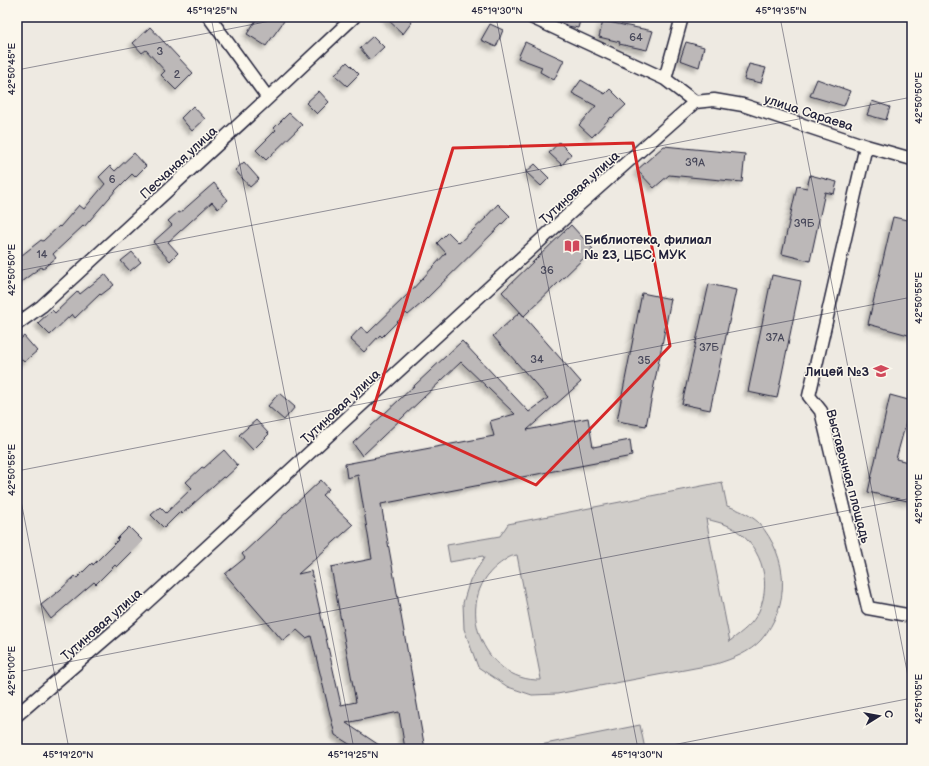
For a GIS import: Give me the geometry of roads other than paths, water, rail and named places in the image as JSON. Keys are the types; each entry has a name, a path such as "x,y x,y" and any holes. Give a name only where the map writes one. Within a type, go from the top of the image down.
{"street":[{"path":"209,17 268,98"},
{"name":"Песчаная улица","path":"17,324 42,306 354,17"},
{"path":"531,17 665,79 695,102"},
{"path":"665,79 682,17"},
{"name":"улица Сараева","path":"695,102 714,100 743,105 866,146 912,159"},
{"name":"Тутиновая улица","path":"17,715 134,615 574,209 695,102"},
{"name":"Выставочная площадь","path":"866,146 809,396 821,411 868,608 912,616"}],"place":[{"name":"Библиотека, филиал № 23, ЦБС, МУК","path":"572,246"},
{"name":"Лицей №3","path":"881,371"}]}
